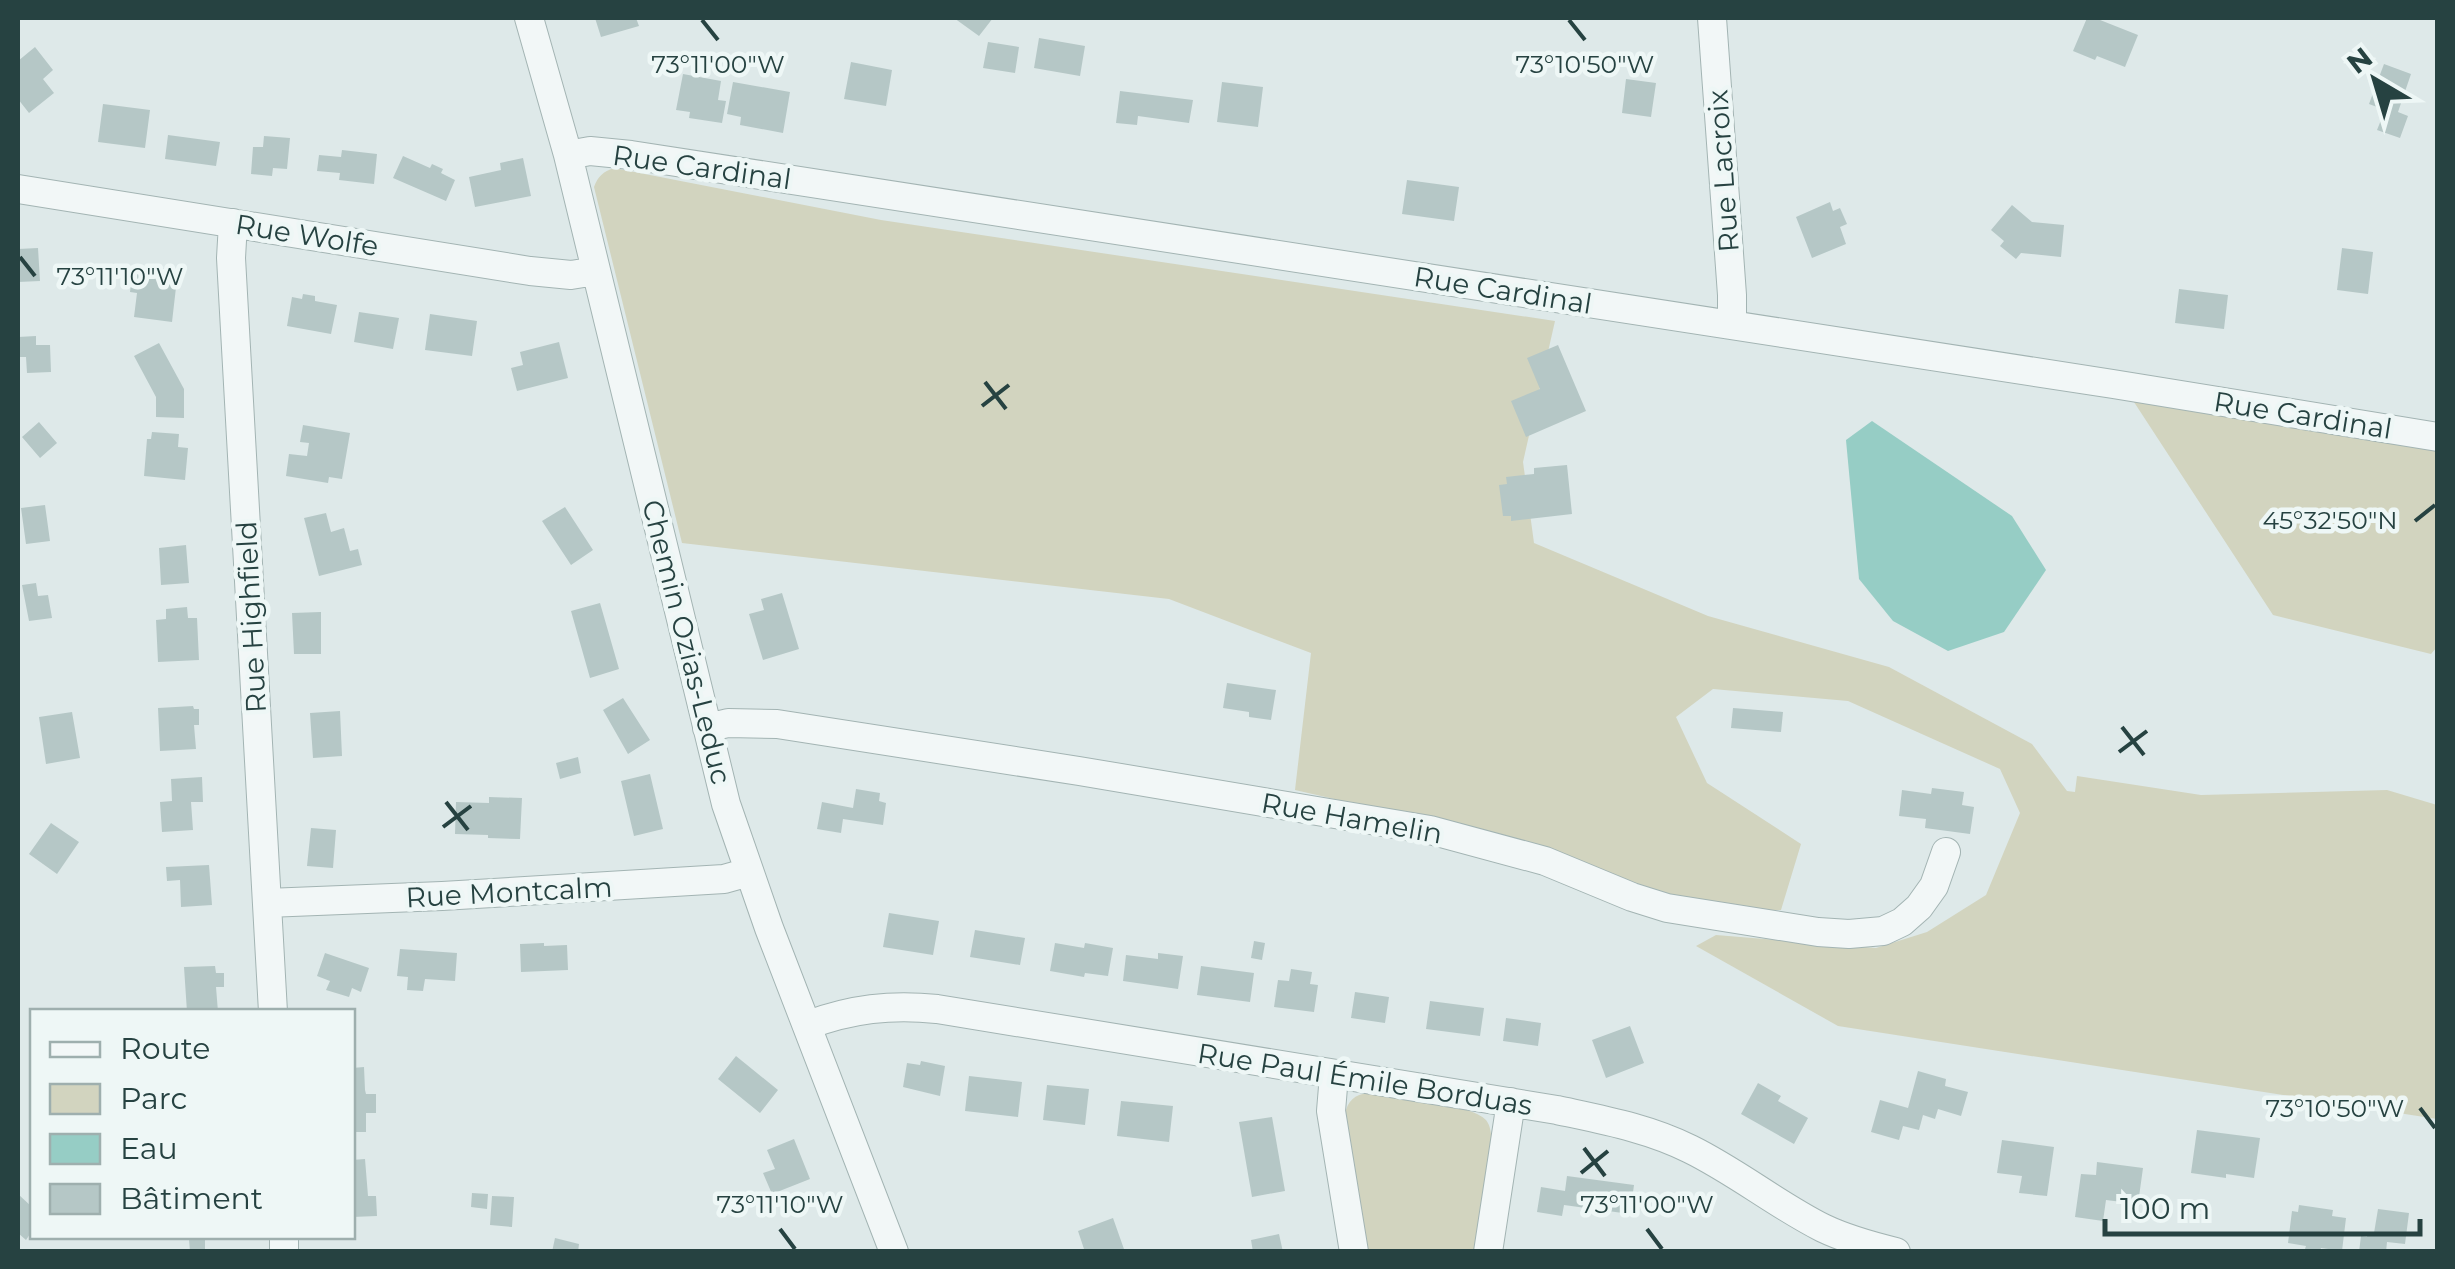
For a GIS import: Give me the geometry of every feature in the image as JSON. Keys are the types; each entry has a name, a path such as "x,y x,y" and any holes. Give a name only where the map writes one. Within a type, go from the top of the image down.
{"street":[{"name":"Chemin Ozias-Leduc","path":"528,18 568,155 726,804 894,1252"},
{"name":"Rue Lacroix","path":"1712,18 1732,325"},
{"name":"Rue Cardinal","path":"568,155 590,151 631,156 2438,438"},
{"name":"Rue Wolfe","path":"18,189 530,271 571,275 596,271"},
{"name":"Rue Highfield","path":"233,223 230,258 273,1009"},
{"name":"Rue Hamelin","path":"707,728 728,723 777,724 1411,826 1545,861 1668,908 1818,932 1883,931 1902,922 1934,886 1946,852"},
{"name":"Rue Montcalm","path":"267,904 669,882 749,872"},
{"name":"Rue Paul Émile Borduas","path":"808,1025 850,1012 918,1007 1614,1122 1704,1156 1850,1246 1896,1252"},
{"path":"1334,1075 1332,1110 1354,1252"},
{"path":"1488,1252 1510,1102"}],"green space":[{"path":"614,168 881,220 1555,321 1523,462 1534,543 1708,616 1889,667 2032,744 2067,791 2075,792 2077,776 2201,795 2387,790 2437,805 2437,1119 1838,1026 1696,946 1716,935 1876,948 1927,932 1986,895 2020,813 2000,769 1848,701 1713,689 1676,717 1707,783 1801,844 1781,910 1721,910 1677,901 1452,826 1295,790 1311,653 1169,599 682,543 594,187 601,175"},
{"path":"2132,399 2437,449 2437,647 2431,654 2273,615"},
{"path":"1368,1093 1449,1105 1478,1114 1488,1122 1492,1143 1475,1251 1366,1251 1345,1115 1352,1099"}],"water":[{"path":"1872,421 2012,516 2046,570 2004,632 1948,651 1893,621 1859,579 1846,440"}],"building":[{"path":"595,18 636,18 639,26 601,37"},
{"path":"954,18 993,18 979,36"},
{"path":"2087,18 2138,35 2125,67 2073,51"},
{"path":"1039,38 1085,46 1080,76 1034,68"},
{"path":"988,42 1019,47 1015,73 983,68"},
{"path":"35,47 53,70 43,79 54,93 29,113 18,99 18,61"},
{"path":"851,62 892,70 886,106 844,99"},
{"path":"2384,64 2411,74 2398,112 2408,116 2400,138 2377,130 2385,110 2369,104"},
{"path":"683,74 721,81 718,100 726,101 722,123 689,118 690,112 676,110"},
{"path":"1626,79 1656,83 1651,117 1622,113"},
{"path":"733,82 790,92 783,133 740,125 741,117 727,114"},
{"path":"1222,82 1263,87 1258,127 1217,122"},
{"path":"1120,91 1193,100 1189,123 1138,116 1137,125 1116,123"},
{"path":"103,104 150,110 145,148 98,142"},
{"path":"168,135 220,142 216,166 165,159"},
{"path":"264,136 290,138 287,169 273,168 272,176 251,174 253,147 263,147"},
{"path":"342,150 377,154 374,184 339,180 340,173 317,171 319,155 341,157"},
{"path":"403,156 430,168 432,164 443,169 441,173 455,180 446,201 393,178"},
{"path":"523,158 531,196 475,207 469,177 501,170 500,163"},
{"path":"1407,180 1459,187 1454,221 1402,214"},
{"path":"1830,202 1833,211 1840,208 1847,224 1840,227 1846,244 1812,258 1796,217"},
{"path":"2012,205 2032,222 2064,225 2061,257 2021,253 2016,259 2000,246 2004,241 1991,230"},
{"path":"38,248 40,281 18,282 18,249"},
{"path":"2342,248 2373,252 2368,294 2337,290"},
{"path":"140,265 178,270 172,322 134,317 137,293 130,292 133,268 140,269"},
{"path":"2179,289 2228,295 2224,329 2175,323"},
{"path":"303,294 337,305 331,334 287,326 292,297 302,299"},
{"path":"359,312 399,318 393,349 354,342"},
{"path":"430,314 477,321 472,356 425,350"},
{"path":"36,336 36,345 50,345 51,372 27,373 26,357 18,357 18,337"},
{"path":"559,342 568,378 517,391 511,368 523,365 520,352"},
{"path":"159,343 184,389 184,418 156,417 156,397 134,356"},
{"path":"1558,345 1586,411 1526,437 1511,401 1540,389 1527,358"},
{"path":"39,422 57,443 40,458 22,437"},
{"path":"303,425 350,433 342,479 329,477 328,483 286,476 289,454 307,456 309,443 300,442"},
{"path":"152,432 179,434 178,447 188,448 185,480 144,476 147,439 151,439"},
{"path":"1567,465 1572,514 1511,521 1511,516 1503,516 1499,485 1507,484 1506,477 1534,474 1534,468"},
{"path":"45,505 50,541 26,544 21,508"},
{"path":"565,507 593,550 571,565 542,521"},
{"path":"326,513 331,532 344,528 350,551 358,549 362,565 319,576 304,518"},
{"path":"186,545 189,583 161,585 159,548"},
{"path":"36,583 38,596 48,595 52,618 29,621 22,585"},
{"path":"782,593 799,649 763,660 749,614 764,610 761,599"},
{"path":"600,603 619,669 590,678 571,611"},
{"path":"187,607 188,618 197,618 199,660 158,662 156,620 166,619 166,609"},
{"path":"321,612 321,654 294,654 292,613"},
{"path":"1227,683 1276,690 1271,720 1223,708"},
{"path":"623,698 650,740 628,754 603,710"},
{"path":"158,708 199,709 199,725 194,725 196,749 160,751"},
{"path":"1733,708 1783,712 1781,732 1731,728"},
{"path":"340,711 342,756 313,758 310,713"},
{"path":"72,712 80,758 46,764 39,717"},
{"path":"578,757 581,773 560,779 556,763"},
{"path":"650,774 663,829 634,836 621,781"},
{"path":"202,777 203,802 191,802 193,830 162,832 160,802 172,801 171,779"},
{"path":"1932,788 1964,792 1962,805 1974,807 1970,834 1925,828 1926,819 1899,816 1902,790 1931,794"},
{"path":"856,789 880,793 879,801 886,803 883,825 843,819 841,833 817,829 822,802 853,808"},
{"path":"489,797 522,798 520,839 455,834 456,802 489,803"},
{"path":"51,823 79,842 57,874 29,854"},
{"path":"311,828 336,830 333,868 307,866"},
{"path":"209,865 212,905 181,907 180,880 167,881 166,867"},
{"path":"889,913 939,921 933,955 883,947"},
{"path":"975,930 1025,938 1020,965 970,957"},
{"path":"1254,941 1265,943 1262,960 1251,958"},
{"path":"1055,943 1113,948 1108,976 1085,973 1084,977 1050,971"},
{"path":"520,944 567,945 568,970 521,972"},
{"path":"400,949 457,953 455,981 425,979 423,991 407,990 408,977 397,976"},
{"path":"325,953 369,968 361,992 352,988 349,997 326,990 330,981 317,976"},
{"path":"1158,953 1183,956 1178,989 1123,981 1126,955 1158,959"},
{"path":"215,966 216,973 224,973 224,987 216,987 218,1009 187,1009 184,967"},
{"path":"1201,966 1254,973 1250,1002 1197,995"},
{"path":"1291,969 1312,972 1310,984 1318,985 1314,1012 1274,1007 1278,980 1289,981"},
{"path":"1355,992 1389,997 1385,1023 1351,1018"},
{"path":"1430,1001 1484,1008 1480,1036 1426,1029"},
{"path":"1506,1018 1541,1023 1538,1046 1503,1041"},
{"path":"1630,1026 1644,1063 1606,1078 1592,1040"},
{"path":"736,1056 778,1090 760,1113 718,1079"},
{"path":"921,1061 945,1066 940,1096 903,1087 907,1063 920,1065"},
{"path":"364,1067 366,1094 376,1094 376,1113 366,1113 366,1132 355,1132 355,1068"},
{"path":"1918,1071 1946,1079 1945,1086 1968,1092 1961,1116 1938,1109 1935,1119 1923,1115 1919,1130 1903,1126 1899,1140 1871,1132 1880,1100 1908,1108"},
{"path":"969,1076 1022,1082 1018,1117 965,1111"},
{"path":"1758,1083 1781,1096 1778,1101 1808,1118 1794,1144 1741,1114"},
{"path":"1047,1085 1089,1089 1085,1125 1043,1120"},
{"path":"1121,1101 1173,1106 1169,1142 1117,1136"},
{"path":"1272,1117 1285,1191 1252,1197 1239,1122"},
{"path":"2197,1130 2260,1138 2254,1178 2191,1173"},
{"path":"794,1139 810,1179 772,1194 763,1173 775,1169 767,1150"},
{"path":"2002,1140 2054,1147 2047,1196 2019,1193 2022,1176 1997,1173"},
{"path":"365,1159 368,1196 376,1196 377,1216 355,1217 355,1160"},
{"path":"2097,1162 2143,1168 2138,1204 2106,1200 2103,1221 2075,1217 2081,1174 2096,1175"},
{"path":"1567,1176 1634,1185 1630,1214 1564,1205 1562,1216 1537,1212 1541,1187 1565,1191"},
{"path":"472,1193 488,1194 487,1209 471,1207"},
{"path":"18,1194 30,1205 30,1234 26,1240 18,1233"},
{"path":"492,1196 514,1197 512,1227 490,1225"},
{"path":"2299,1205 2333,1210 2332,1216 2346,1218 2342,1251 2305,1249 2306,1246 2288,1243 2292,1211 2298,1212"},
{"path":"2378,1209 2409,1213 2405,1244 2387,1242 2386,1252 2359,1252 2361,1236 2374,1233"},
{"path":"1113,1218 1125,1252 1085,1252 1078,1231"},
{"path":"1279,1234 1283,1252 1253,1252 1251,1240"},
{"path":"555,1238 579,1244 578,1252 552,1252"},
{"path":"189,1239 205,1239 205,1252 190,1252"}]}
